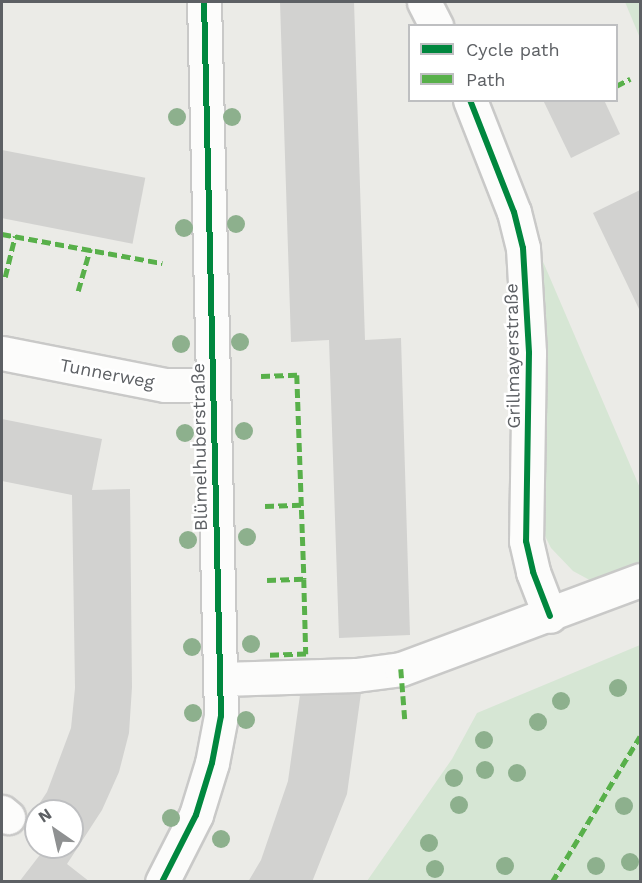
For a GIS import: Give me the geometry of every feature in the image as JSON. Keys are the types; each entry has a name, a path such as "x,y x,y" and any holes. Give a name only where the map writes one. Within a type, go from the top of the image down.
{"street":[{"name":"Blümelhuberstraße","path":"162,882 196,815 212,764 221,716 204,2"},
{"path":"424,2 435,24"},
{"name":"Grillmayerstraße","path":"471,102 503,180 523,248 529,353 526,541 533,572 550,616"},
{"name":"Tunnerweg","path":"2,353 165,386 213,385"},
{"path":"221,679 356,675 401,669 550,616 640,580"}],"green space":[{"path":"625,2 640,2 640,38"},
{"path":"535,243 640,488 640,567 597,584 573,571 551,548 540,526"},
{"path":"640,645 640,881 367,881 452,759 477,713"}],"building":[{"path":"280,2 354,2 365,340 401,338 410,635 339,638 329,340 291,342"},
{"path":"544,102 605,102 620,134 571,158"},
{"path":"2,150 145,178 133,244 2,218"},
{"path":"640,190 640,311 593,213"},
{"path":"2,419 102,439 92,490 130,489 132,687 129,733 119,772 102,810 84,838 84,799 42,799 71,728 75,688 72,495 2,481"},
{"path":"361,693 347,794 312,882 248,882 261,860 288,781 300,695"},
{"path":"37,859 70,859 67,864 90,882 19,882"}],"marked path":[{"path":"618,85 630,79"},
{"path":"2,234 162,263"},
{"path":"5,277 15,236"},
{"path":"78,291 90,249"},
{"path":"261,376 297,375 304,579 306,654 269,655"},
{"path":"265,506 301,505"},
{"path":"267,580 304,579"},
{"path":"401,669 405,720"},
{"path":"552,882 640,736"}],"cycle path":[{"path":"162,882 196,815 212,763 221,716 204,2"},
{"path":"471,102 514,212 523,248 529,353 526,541 533,572 550,616"}]}
